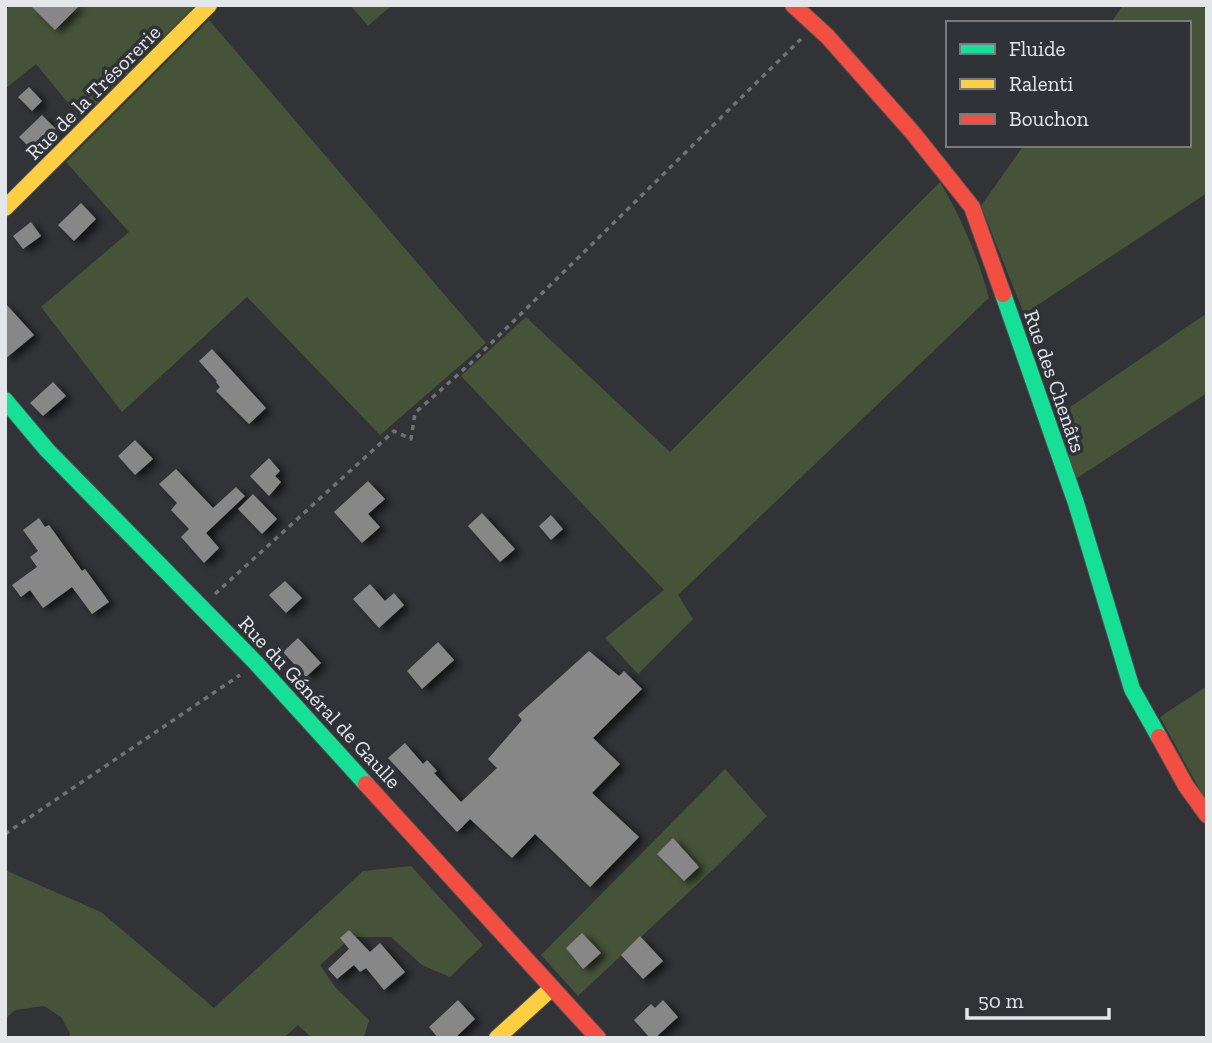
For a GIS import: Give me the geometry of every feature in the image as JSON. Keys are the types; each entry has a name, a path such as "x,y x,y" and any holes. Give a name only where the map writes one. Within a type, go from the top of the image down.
{"street":[{"name":"Rue de la Trésorerie","path":"5,208 209,5"},
{"name":"Rue des Chenâts","path":"793,5 815,25 913,132 972,207 1076,503 1132,689 1186,786 1207,815"},
{"name":"Rue du Général de Gaulle","path":"5,400 47,450 256,663 598,1038"},
{"path":"497,1038 552,988"}],"path":[{"path":"201,606 394,431 411,439 415,413 472,362 815,25"},
{"path":"5,834 256,663"}],"green space":[{"path":"5,5 196,5 81,119 36,64 5,89"},
{"path":"350,5 392,5 368,26"},
{"path":"1123,5 1207,5 1207,193 1024,314 981,206 1023,147 1191,147 1191,21 1112,21"},
{"path":"209,20 486,343 380,435 247,297 122,412 41,307 129,232 66,162"},
{"path":"940,182 969,238 989,298 678,595 693,619 638,674 605,638 664,590 461,376 526,317 670,452"},
{"path":"1207,313 1207,393 1074,480 1057,416"},
{"path":"1207,686 1207,803 1160,717"},
{"path":"725,769 767,816 578,996 541,955"},
{"path":"411,866 483,945 450,977 422,965 391,937 352,937 320,965 335,987 369,1020 364,1038 312,1038 298,1025 284,1038 68,1038 70,1034 61,1017 44,1006 15,1010 5,1019 5,870 101,912 214,1008 363,871"}],"building":[{"path":"30,5 80,5 55,30"},
{"path":"29,87 42,101 32,111 18,97"},
{"path":"42,115 56,129 44,140 48,144 37,155 19,137"},
{"path":"81,203 96,219 74,241 58,225"},
{"path":"31,222 41,236 23,249 13,236"},
{"path":"5,303 34,335 5,359"},
{"path":"212,349 266,408 249,424 216,391 220,387 217,381 199,361"},
{"path":"53,382 66,396 43,416 30,403"},
{"path":"135,440 153,459 135,475 118,456"},
{"path":"269,458 280,471 275,476 281,482 269,496 250,476"},
{"path":"176,469 213,508 236,487 245,496 206,533 219,548 204,563 181,537 189,529 171,510 177,503 159,484"},
{"path":"368,481 385,499 368,514 380,527 362,543 334,512"},
{"path":"253,494 277,519 262,534 238,509"},
{"path":"482,513 515,549 500,562 468,526"},
{"path":"551,515 563,529 551,540 539,526"},
{"path":"39,518 45,527 49,525 82,571 85,569 109,602 92,614 72,587 43,608 30,590 21,597 12,585 37,567 30,557 38,551 23,530"},
{"path":"285,581 302,598 286,613 269,595"},
{"path":"370,584 385,601 394,593 404,605 379,628 353,599"},
{"path":"298,638 321,663 306,677 283,652"},
{"path":"438,642 454,660 422,689 407,671"},
{"path":"589,651 619,676 624,671 642,689 593,738 620,764 592,793 639,837 590,887 535,834 512,858 470,819 457,832 388,758 405,743 423,764 427,760 437,771 434,773 461,802 497,768 488,759 522,720 518,715"},
{"path":"673,838 699,867 684,881 657,854"},
{"path":"349,930 370,952 380,943 405,972 384,990 366,968 360,972 354,965 337,979 328,969 349,949 340,938"},
{"path":"582,933 601,953 583,969 566,948"},
{"path":"640,936 663,961 643,979 621,955"},
{"path":"458,1000 475,1019 455,1038 438,1038 429,1027"},
{"path":"663,1000 678,1017 655,1038 650,1038 634,1020 651,1004 655,1008"}],"traffic: fast":[{"path":"1003,294 1076,503 1132,689 1159,737"},
{"path":"5,400 47,450 256,663 366,784"}],"traffic: slow":[{"path":"5,208 209,5"},
{"path":"497,1038 552,988"}],"traffic: jam":[{"path":"793,5 827,36 913,133 972,207 1003,294"},
{"path":"1159,737 1186,786 1207,815"},
{"path":"366,784 598,1038"}]}
